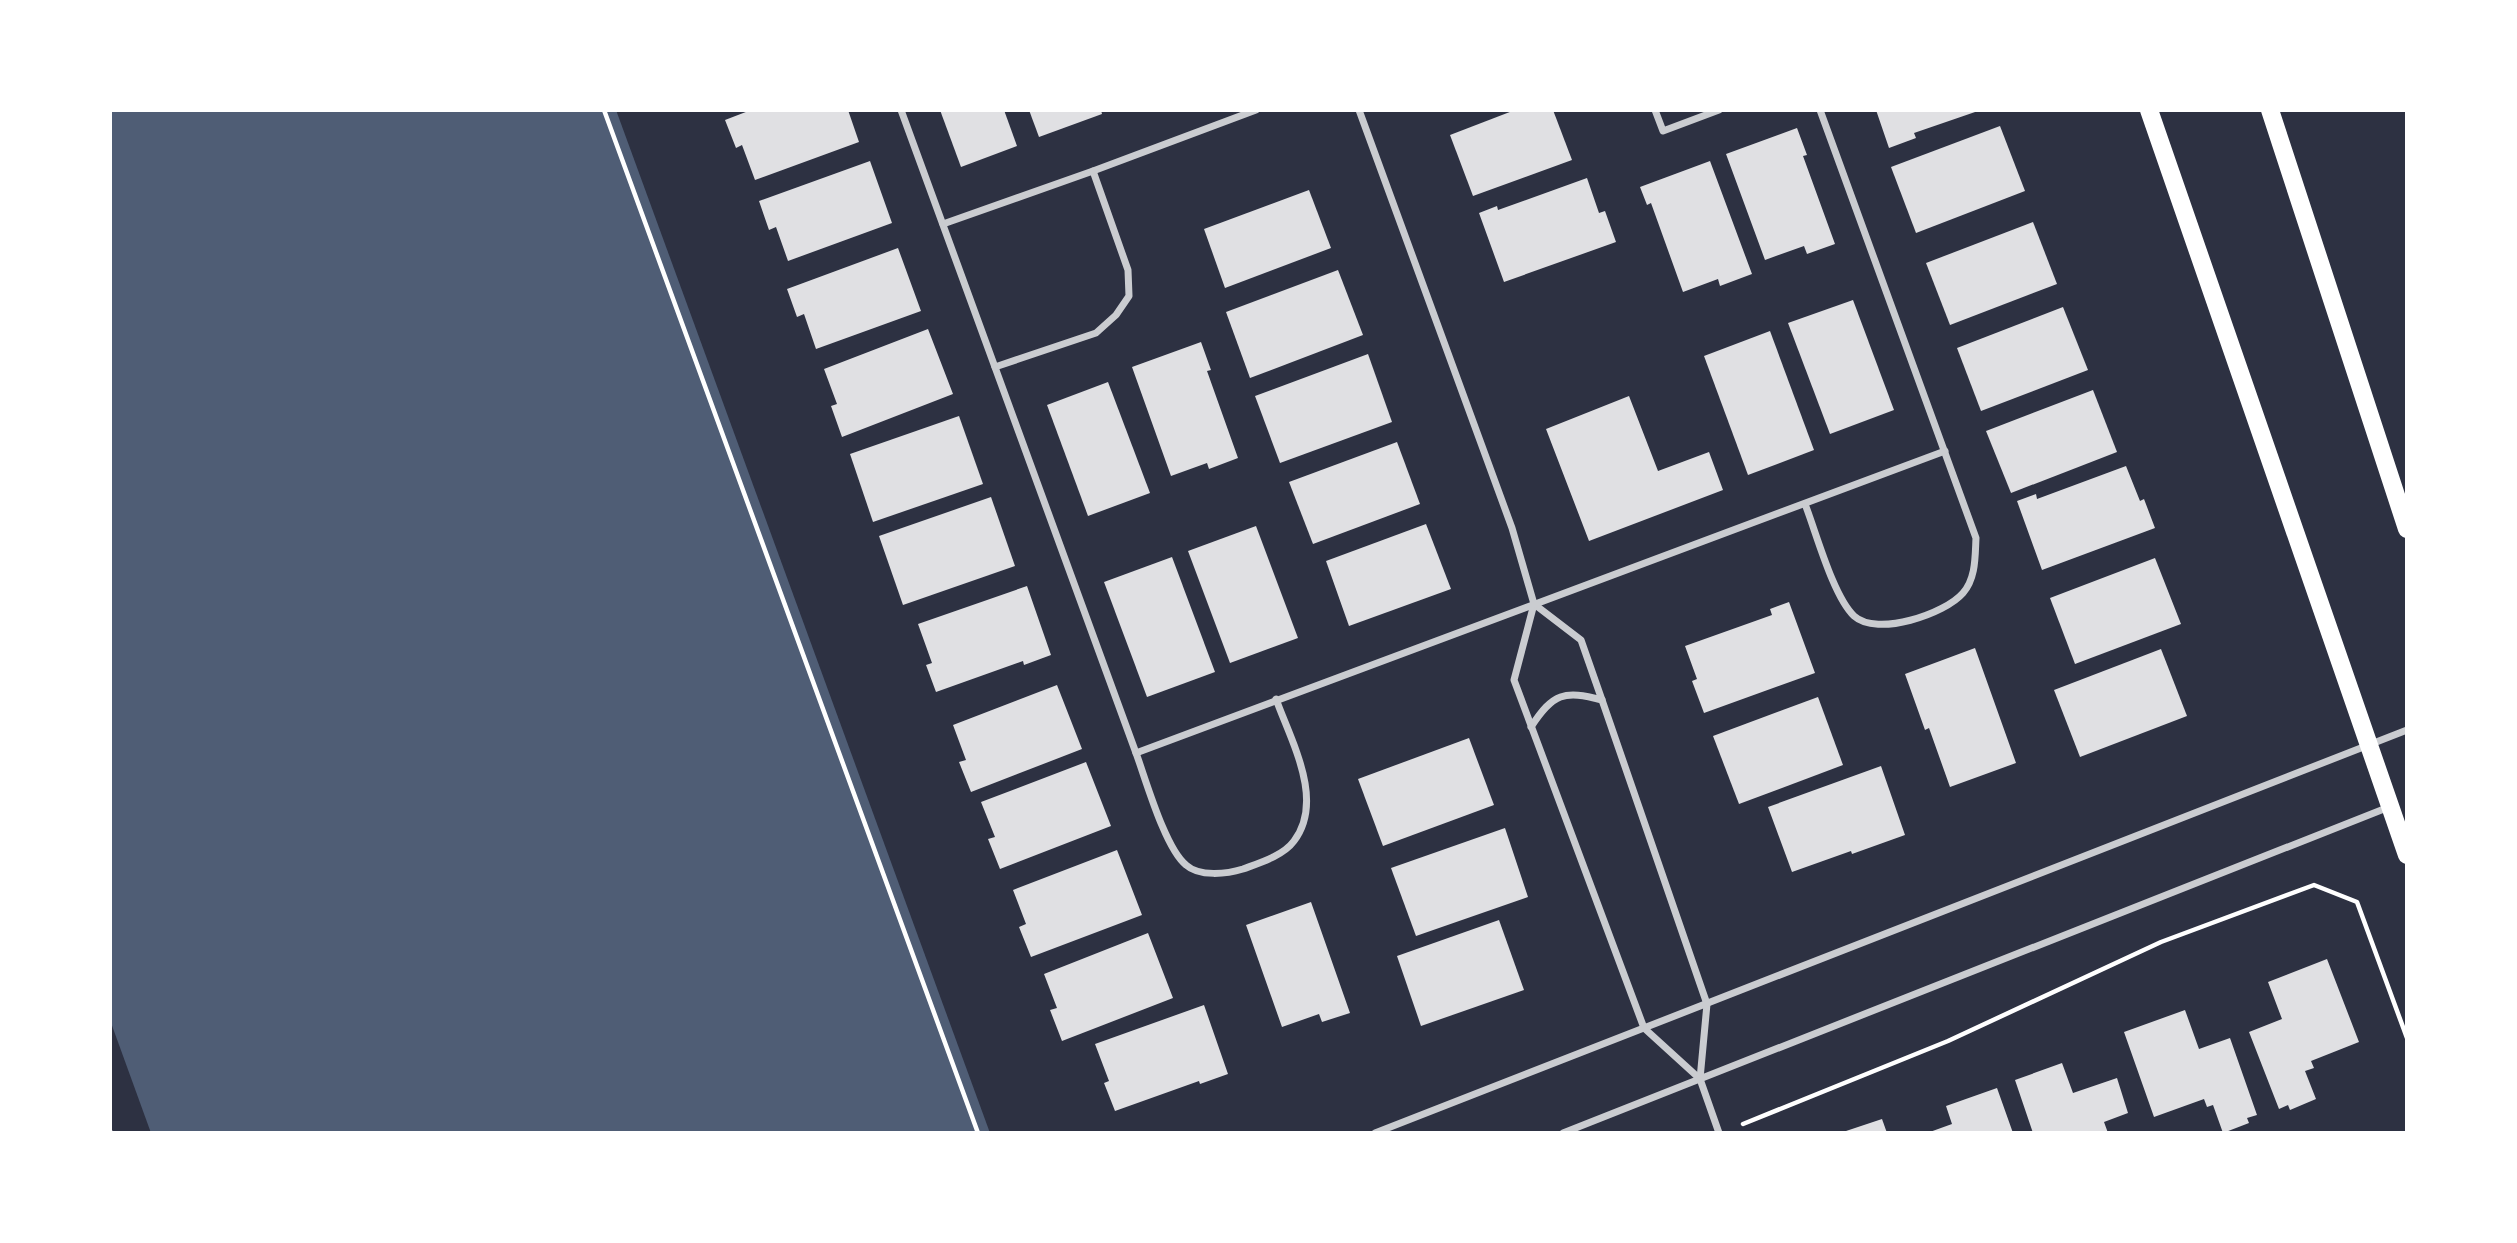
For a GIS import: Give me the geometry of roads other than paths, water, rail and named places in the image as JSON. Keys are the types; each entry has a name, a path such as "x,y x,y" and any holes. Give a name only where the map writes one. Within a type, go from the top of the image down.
{"main road":[{"path":"2149,110 2407,855"},
{"path":"2270,110 2407,529"}],"street":[{"path":"901,110 1136,753 1170,843 1186,866 1204,872 1231,873 1267,860 1293,843 1306,820 1308,787 1276,699"},
{"path":"943,224 1093,172 1255,110"},
{"path":"1359,110 1512,528 1534,604 1514,680 1644,1028 1700,1079"},
{"path":"1655,110 1663,131 1719,110"},
{"path":"1805,504 1839,594 1855,617 1873,623 1900,624 1936,611 1962,594 1975,571 1976,537 1820,110"},
{"path":"995,367 1096,333 1116,315 1129,296 1128,270 1093,172"},
{"path":"1136,753 1945,451"},
{"path":"1534,604 1581,640 1602,700 1707,1004 1700,1079 1719,1133"},
{"path":"1531,727 1544,707 1558,698 1578,694 1602,700"},
{"path":"1376,1133 2407,730"},
{"path":"1563,1133 2390,806"}],"water":[{"path":"110,110 616,110 990,1133 151,1133 110,1020"}]}
